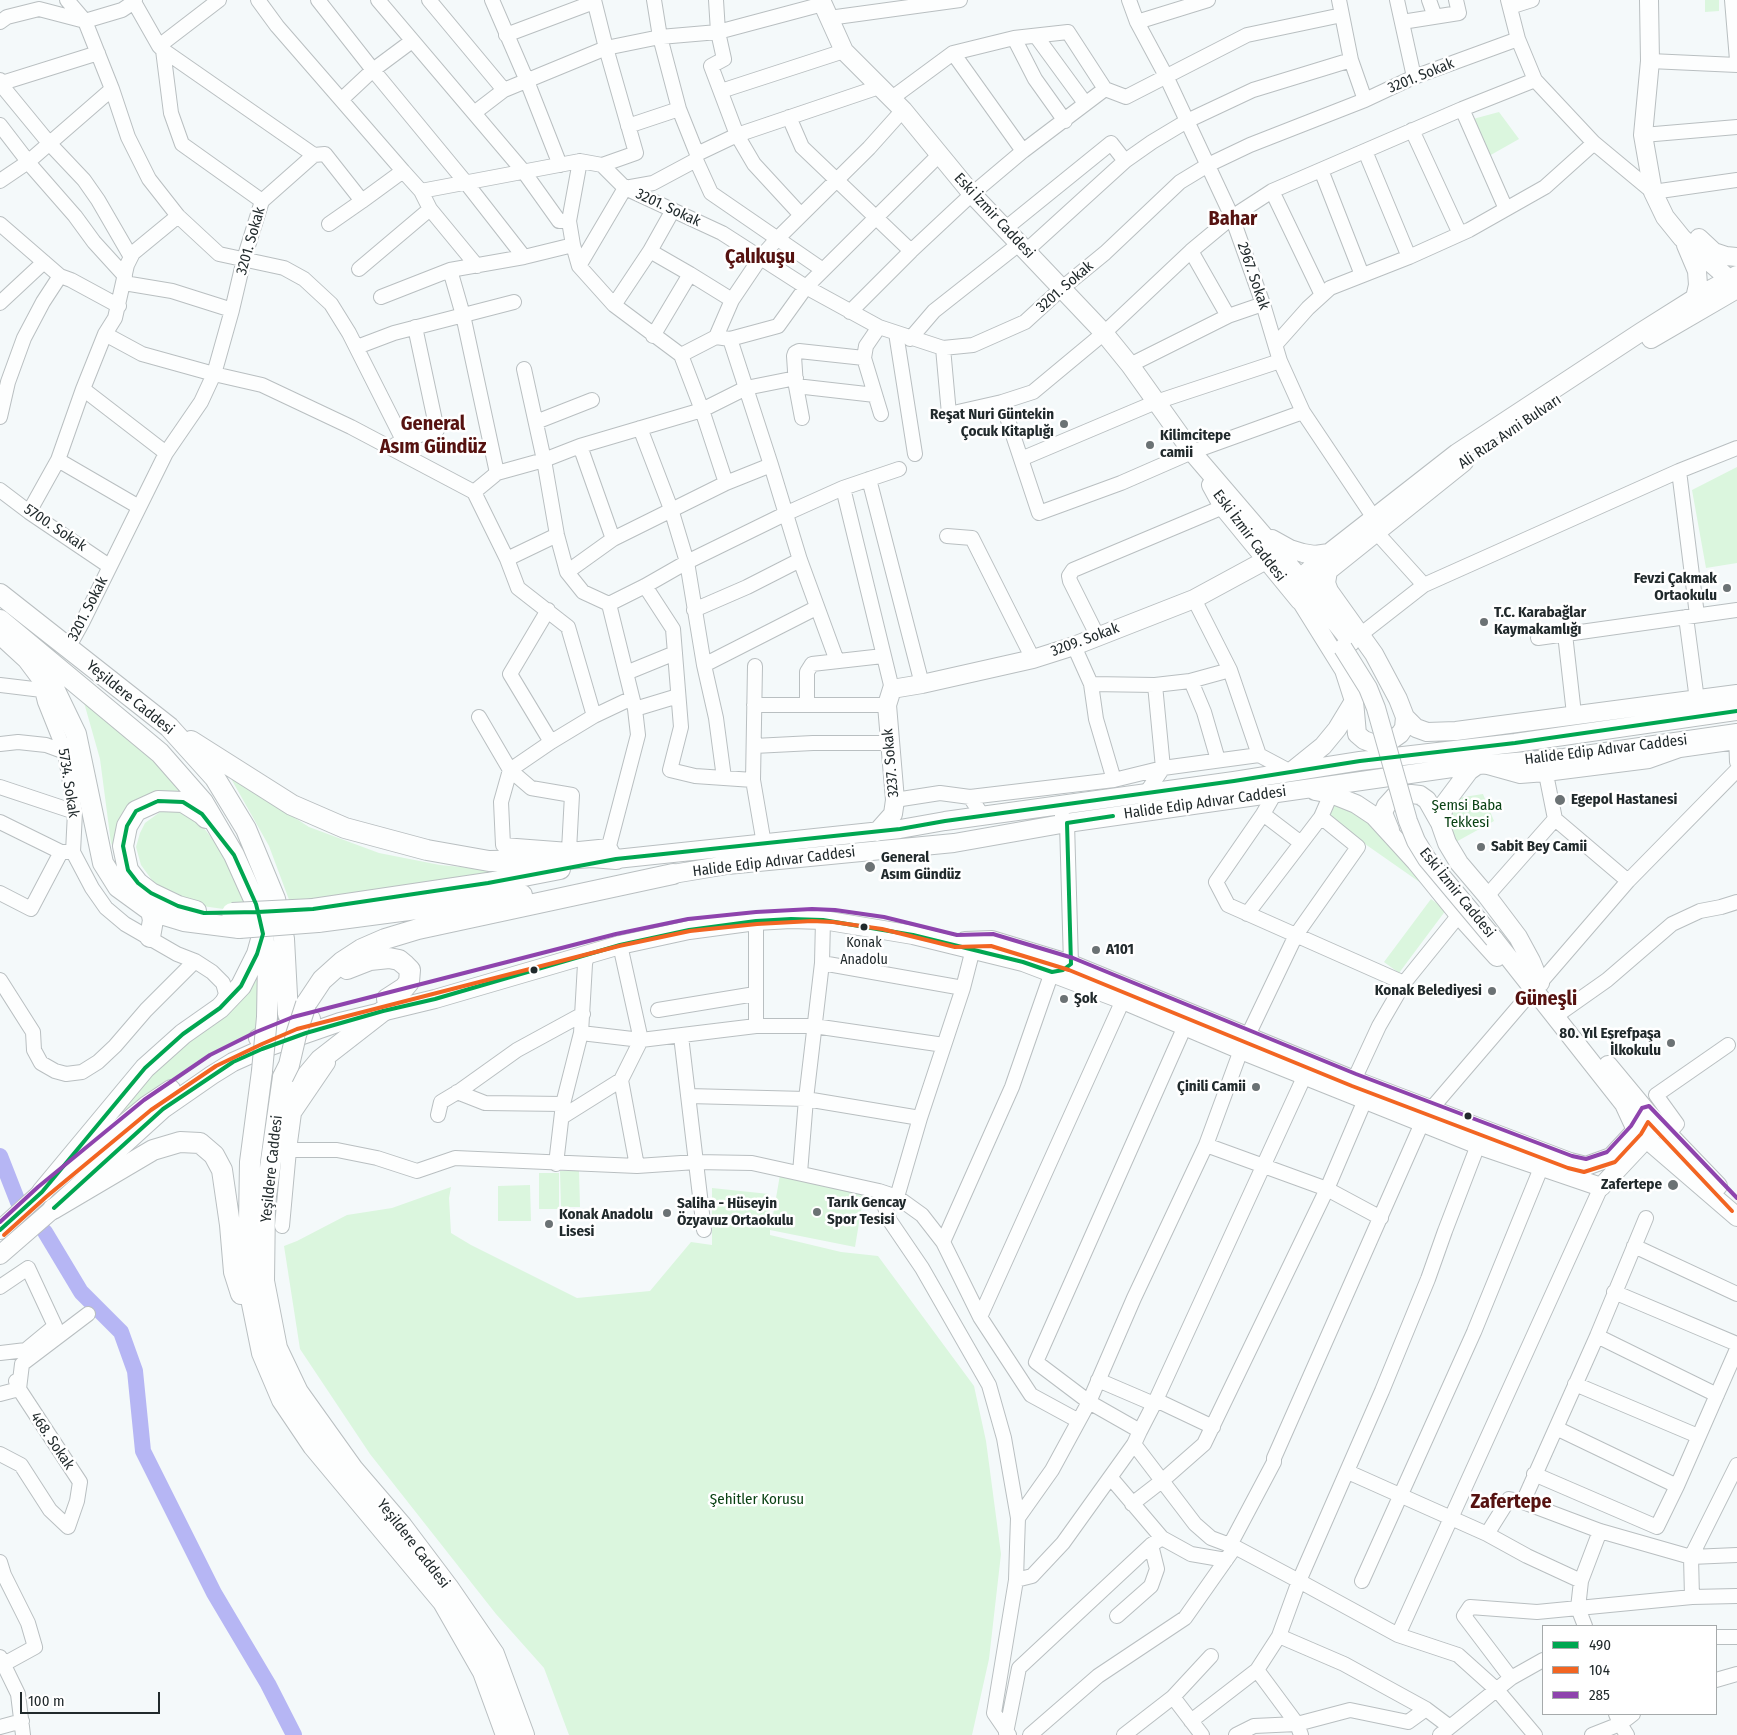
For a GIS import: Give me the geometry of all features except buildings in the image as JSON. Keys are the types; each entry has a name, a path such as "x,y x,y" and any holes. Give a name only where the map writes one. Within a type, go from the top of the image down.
{"highway":[{"name":"Yeşildere Caddesi","path":"0,594 169,727 215,778 246,829 275,899 284,939 288,1014 283,1077 274,1134 280,1152 265,1203 264,1281 277,1348 298,1392 352,1469 402,1526 448,1587 494,1654 524,1735"},
{"name":"Yeşildere Caddesi","path":"0,620 160,753 202,802 234,855 256,904 268,961 267,1017 250,1162 248,1284 262,1354 282,1400 313,1446 442,1602 483,1672 506,1735"},
{"path":"25,640 48,676 76,734 103,863 118,887 151,911 184,921 316,915 673,874"},
{"path":"46,691 72,741 84,772"},
{"path":"169,727 292,805 345,828 427,850 489,861 552,860 592,857 613,852"},
{"path":"234,855 202,814 183,802 158,800 136,811 127,826 123,846 128,870 138,883 152,893 178,906 236,920"},
{"path":"316,915 488,883 613,852"},
{"path":"283,1077 289,1065 306,1004 322,980 342,962 362,949 385,939 418,930 673,874"},
{"path":"150,937 153,920 151,911"},
{"path":"42,1192 146,1068 183,1034 220,1008 241,986 250,972 262,934"},
{"path":"274,1134 299,1085 320,1060 359,1029 404,988 409,982 410,970 399,960 389,958 370,960 322,980"},
{"path":"231,1242 236,1166 249,1108 262,1071"},
{"path":"53,1210 153,1150 180,1142 200,1143 214,1155 222,1170 234,1272 262,1354"}],"main road":[{"path":"1649,0 1650,60 1643,135 1653,192 1666,217 1682,238 1693,258 1698,285 1695,298"},
{"name":"Eski İzmir Caddesi","path":"824,8 844,51 892,99 972,194 1104,333 1192,452 1300,578 1351,642 1365,662 1385,706 1417,818 1424,835 1497,936 1624,1104 1641,1134"},
{"path":"1653,192 1714,252 1735,280"},
{"path":"1682,238 1735,280"},
{"path":"1714,252 1737,257"},
{"name":"Ali Rıza Avni Bulvarı","path":"1322,605 1317,587 1321,578 1328,570 1375,525 1457,453 1556,386 1695,298 1735,280"},
{"name":"Ali Rıza Avni Bulvarı","path":"1300,578 1329,553 1375,525 1473,456 1612,363 1710,304 1735,280"},
{"name":"Eski İzmir Caddesi","path":"1192,452 1224,507 1266,560 1321,622 1351,642"},
{"path":"1262,533 1280,545 1303,553 1315,555 1329,553"},
{"name":"3209. Sokak","path":"890,697 922,684 1033,659 1074,646 1194,598 1266,560"},
{"path":"1328,570 1326,583 1351,642 1378,661 1398,699 1405,717 1416,728 1428,732 1439,732 1697,700 1736,703 1736,736"},
{"path":"1300,578 1298,592 1301,601 1344,670 1354,701 1360,761 1364,770 1376,779"},
{"path":"0,635 27,660 46,691"},
{"name":"3237. Sokak","path":"877,832 893,814 895,800 889,743 890,697"},
{"path":"1291,772 1323,746 1337,729 1354,701"},
{"name":"Halide Edip Adıvar Caddesi","path":"613,852 764,844 877,832 982,815 1234,782 1360,761 1515,743 1736,703"},
{"path":"1515,743 1567,715"},
{"path":"1356,734 1372,743 1393,739 1404,728 1405,717"},
{"name":"Halide Edip Adıvar Caddesi","path":"673,874 727,865 954,843 1067,823 1479,764 1564,758 1736,736"},
{"path":"1440,752 1453,760 1455,768 1440,822"},
{"path":"1445,803 1462,779 1479,764"},
{"path":"1308,789 1331,794 1356,804 1374,816 1491,952 1533,984"},
{"path":"1395,840 1384,820 1383,813 1386,806 1396,796 1420,795 1427,800 1440,822 1446,843 1459,862 1518,937 1531,961 1533,984"},
{"path":"0,1255 53,1210 162,1109 232,1062 262,1048 385,1005 618,940 689,925 757,918 812,915 834,916 867,921 956,941 992,940 1071,964 1244,1044 1305,1075 1365,1100 1426,1116 1586,1166 1611,1156 1658,1123"},
{"path":"0,1230 42,1192 147,1106 213,1061 259,1038 295,1023 385,1005 435,999 620,945 689,930 756,921 822,920 913,935 1024,962 1185,1026 1354,1080 1426,1116 1478,1145 1600,1187 1641,1134"},
{"path":"1052,972 1063,970 1071,964"},
{"name":"Eski İzmir Caddesi","path":"1533,984 1563,1011 1658,1123 1737,1207"},
{"path":"1641,1134 1737,1217"}],"street":[{"path":"67,0 85,21 112,89 128,137 149,179 178,216 219,254 284,268 304,279 331,304 357,348 403,440 406,456"},
{"path":"161,48 220,0"},
{"path":"258,0 276,26 421,191 430,208 478,266"},
{"path":"318,0 524,257"},
{"path":"429,0 504,90"},
{"path":"492,0 560,165"},
{"path":"654,0 660,37 679,109 711,192 823,270"},
{"path":"716,0 718,32 724,59 711,66 737,135 754,164 801,215"},
{"path":"474,113 504,90 606,48 660,37 718,32 824,8 956,0"},
{"name":"2967. Sokak","path":"1129,0 1137,22 1166,76 1232,217 1263,304 1280,361 1303,412 1375,525 1424,585"},
{"path":"1137,22 1208,0"},
{"path":"1339,0 1351,60 1365,100"},
{"path":"1397,0 1414,77"},
{"path":"1429,0 1434,17"},
{"path":"1402,22 1459,13 1456,0"},
{"path":"1532,0 1509,3 1518,39 1535,80 1594,143 1653,192 1737,180"},
{"path":"421,191 467,184 580,161 602,165 636,153 594,1 506,35"},
{"path":"382,2 412,41 524,172 559,221 570,221"},
{"path":"1734,2 1737,60"},
{"path":"0,22 35,4 85,21 127,3 161,48 314,155 325,154 362,201"},
{"path":"716,338 732,300 761,258 777,239 837,180 892,99 954,53 1014,38 1068,32 1105,89 1126,97 1247,34 1342,15"},
{"path":"1036,36 1085,104"},
{"path":"1014,38 1035,79 1065,121"},
{"name":"3201. Sokak","path":"602,165 624,188 722,233 806,286 879,328 943,348 973,346 1026,322 1061,289 1105,253 1180,182 1208,165 1365,100 1414,77 1518,39"},
{"path":"342,100 373,70 412,41"},
{"path":"161,48 171,113 182,144 262,201"},
{"path":"721,91 844,51"},
{"path":"98,53 1,82 49,143 84,180 132,257"},
{"path":"954,53 1023,151"},
{"path":"910,339 934,311 1023,247 1125,161 1152,142 1187,120 1253,90 1351,60"},
{"path":"1650,60 1737,65"},
{"path":"943,348 949,414 1002,402 1033,392 1104,333 1191,251 1232,217 1272,191 1412,130 1535,80"},
{"path":"0,181 28,162 112,89"},
{"path":"850,312 972,194 1023,151 1105,89"},
{"path":"580,266 624,188 653,183 737,135 789,117 892,99"},
{"path":"628,126 679,109"},
{"path":"1462,109 1506,209"},
{"path":"789,117 802,147 911,251"},
{"path":"0,125 124,279 172,291 232,310"},
{"path":"1643,135 1737,127"},
{"path":"1412,130 1460,234"},
{"path":"1006,228 1111,143 1125,161"},
{"path":"1276,344 1308,308 1330,288 1409,257 1460,234 1545,188 1594,143"},
{"path":"1365,151 1409,257"},
{"name":"3201. Sokak","path":"68,648 166,454 202,402 214,374 244,260 262,201 314,155"},
{"path":"681,355 716,338 730,339 778,326 806,286 939,155"},
{"path":"580,161 570,221 573,245 580,266 614,305 653,336 681,355 702,410 726,483"},
{"path":"1321,170 1362,275"},
{"path":"329,224 403,171"},
{"path":"1272,191 1322,295"},
{"path":"359,269 430,208"},
{"path":"614,305 650,251 673,210"},
{"path":"29,512 58,460 83,388 105,334 115,318 127,265 133,253 178,216"},
{"path":"0,224 60,276 119,306"},
{"path":"381,297 450,270 524,257 573,245"},
{"path":"650,251 732,300"},
{"path":"1191,251 1228,316"},
{"path":"0,302 44,262"},
{"path":"450,270 463,315 497,473"},
{"path":"653,336 690,274"},
{"path":"0,417 8,382 24,338 43,302 60,276"},
{"path":"357,348 394,333 514,302"},
{"path":"1130,366 1228,316 1263,304"},
{"path":"390,448 403,440 437,430 415,327"},
{"path":"879,328 866,346 864,358 881,414"},
{"path":"896,333 915,454"},
{"path":"105,334 142,354 262,385 351,427 474,492 507,559 518,588 568,627 594,716"},
{"path":"730,339 800,560 837,661"},
{"path":"802,418 794,356 799,351 864,358"},
{"path":"1021,459 1156,402 1280,361"},
{"path":"524,369 544,460 557,535 567,572 583,592 609,604"},
{"path":"474,492 497,473 702,410 746,388 796,382 875,394"},
{"path":"83,388 166,454"},
{"path":"536,422 592,400"},
{"path":"1002,402 1039,514 1120,483 1192,452 1303,412"},
{"path":"640,428 671,509 687,562 704,665 716,718 724,778"},
{"path":"580,446 613,539"},
{"path":"1351,642 1424,585 1679,471 1737,448"},
{"path":"58,460 139,507"},
{"path":"567,572 613,539 726,483 771,465"},
{"path":"609,604 687,562 785,514 843,488 899,469"},
{"path":"1679,471 1692,616 1697,700"},
{"path":"869,479 922,684"},
{"path":"754,705 806,705 890,697 883,656 843,488"},
{"name":"5700. Sokak","path":"0,490 109,566"},
{"path":"1098,636 1070,581 1069,576 1073,570 1224,507"},
{"path":"507,559 557,535"},
{"path":"947,536 972,538 1033,659"},
{"path":"694,610 748,588 800,560"},
{"path":"645,586 673,629 681,727 670,770 696,776 753,780"},
{"path":"1194,598 1230,670 1259,756"},
{"path":"609,604 634,703 638,735 613,852 502,845 501,802 510,770 594,716 634,703 678,696"},
{"path":"704,665 816,608"},
{"path":"548,610 510,674 551,742"},
{"path":"1538,638 1737,610"},
{"path":"1565,634 1567,715"},
{"path":"1074,646 1091,684 1096,719 1114,780"},
{"path":"626,674 675,653"},
{"path":"806,705 807,672 812,664 883,656"},
{"path":"754,666 753,780 764,844"},
{"path":"1091,684 1155,685 1191,681 1230,670"},
{"path":"1191,681 1204,712 1218,760"},
{"path":"0,685 46,691"},
{"path":"1146,793 1163,768 1155,685"},
{"name":"5734. Sokak","path":"46,691 45,702 65,752 75,812 67,852"},
{"path":"479,717 510,770 531,788 572,795 569,850"},
{"path":"1479,764 1520,776 1546,774 1649,761 1680,750 1736,736 1737,762"},
{"path":"0,744 18,742 46,745 65,752"},
{"path":"754,746 813,743 889,743"},
{"path":"895,800 940,794 970,797 1114,780 1163,768 1259,756 1291,772"},
{"path":"1030,1735 1098,1676 1185,1618 1226,1560 1274,1462 1274,1458 1426,1116 1533,984 1628,880 1737,770"},
{"path":"1546,774 1555,819 1628,880"},
{"path":"0,788 75,812"},
{"path":"1275,793 1263,814 1216,882 1228,905 1404,983"},
{"path":"1247,914 1321,817 1331,794"},
{"path":"970,797 982,815"},
{"path":"1054,805 1067,823 1071,964"},
{"path":"1263,814 1301,843"},
{"path":"1018,1518 1052,1470 1088,1402 1134,1298 1206,1145 1244,1044 1296,935 1358,847 1321,817"},
{"path":"1487,896 1555,819"},
{"path":"0,822 67,852 106,908 125,924 212,972 223,983 226,994 220,1008"},
{"path":"0,893 31,909 67,852"},
{"path":"1563,1011 1608,980 1672,924 1700,911 1737,902"},
{"path":"1354,1080 1379,1026 1404,983 1459,915"},
{"path":"800,1173 806,1099 822,964 822,920"},
{"path":"756,921 756,1026"},
{"path":"457,1092 485,1103 563,1110 621,1080 641,1040 620,945"},
{"path":"897,1197 920,1118 963,988 973,949"},
{"path":"556,1164 563,1110 582,1033 587,955"},
{"path":"1,981 33,1032 34,1050 42,1063 55,1071 66,1074 82,1072 98,1062 195,961"},
{"path":"822,964 963,988"},
{"path":"943,1242 1012,1087 1052,972"},
{"path":"658,1010 755,994"},
{"path":"980,1317 1123,1000"},
{"path":"438,1115 441,1102 517,1050 583,1014"},
{"path":"582,1033 641,1040 756,1026 814,1026 944,1045"},
{"path":"1185,1026 1036,1362 1137,1438 1163,1480 1195,1524 1212,1538 1232,1546 1398,1635 1458,1655 1497,1690 1535,1735"},
{"path":"282,1226 280,1152 294,1113 329,1062 359,1029"},
{"path":"681,1036 704,1230"},
{"path":"1658,1123 1677,1124 1656,1095 1728,1046"},
{"path":"1016,1580 1032,1576 1063,1543 1111,1478 1137,1438 1305,1075"},
{"path":"621,1080 636,1166"},
{"path":"688,1096 806,1099 920,1118"},
{"path":"1132,1504 1204,1444 1214,1427 1327,1190 1365,1100"},
{"path":"1206,1145 1327,1190 1381,1218"},
{"path":"1191,1721 1257,1670 1279,1636 1299,1581 1348,1472 1428,1280 1444,1231 1478,1145"},
{"path":"280,1152 337,1150 377,1158 417,1171 455,1158 556,1164 636,1166 696,1162 752,1163 897,1197 922,1215 943,1242 980,1317 1031,1395 1077,1420"},
{"path":"1362,1581 1470,1340 1541,1168"},
{"path":"1398,1635 1600,1187"},
{"path":"879,1192 890,1222 922,1268 989,1385 1004,1438 1018,1518 1016,1580 994,1713 1008,1734"},
{"path":"1523,1502 1597,1336 1646,1218"},
{"path":"1634,1246 1737,1294"},
{"path":"0,1286 28,1268 55,1326 17,1359 14,1373 19,1389"},
{"path":"1614,1292 1737,1344"},
{"path":"19,1389 22,1364 88,1314"},
{"path":"1597,1336 1717,1395"},
{"path":"1534,1474 1657,1527 1737,1349"},
{"path":"0,1353 26,1350"},
{"path":"1098,1380 1214,1427"},
{"path":"1575,1384 1698,1436"},
{"path":"0,1394 19,1389"},
{"name":"468. Sokak","path":"0,1454 21,1465 50,1510 68,1527 77,1501 80,1482 19,1389"},
{"path":"1556,1428 1677,1486"},
{"path":"1692,1597 1691,1557 1737,1465"},
{"path":"1348,1472 1487,1534 1527,1556 1581,1581"},
{"path":"1111,1478 1132,1504 1156,1541 1157,1569 1151,1586 1118,1616"},
{"path":"1487,1534 1509,1499 1523,1502 1600,1530 1691,1557 1737,1555"},
{"path":"1585,1625 1578,1608 1581,1581 1600,1530"},
{"path":"1156,1541 1191,1554 1226,1560"},
{"path":"1008,1734 1019,1668 1156,1541"},
{"path":"0,1727 22,1728 18,1694 2,1660 35,1647 28,1623 1,1571"},
{"path":"1511,1678 1464,1616 1470,1607 1537,1612 1692,1597 1737,1596"},
{"path":"1279,1636 1344,1664 1426,1709 1445,1731 1511,1678 1542,1661"},
{"path":"1717,1637 1737,1637"},
{"path":"1124,1735 1173,1697 1211,1656"},
{"path":"1257,1670 1299,1730"},
{"path":"1717,1680 1737,1674"},
{"path":"1173,1697 1202,1735"},
{"path":"1236,1735 1254,1726 1299,1730 1350,1710 1408,1722 1426,1709"},
{"path":"1592,1735 1621,1724 1632,1715"}],"green space":[{"path":"1705,0 1719,0 1719,11 1705,12"},
{"path":"1499,112 1519,139 1489,156 1473,119"},
{"path":"1737,467 1737,563 1706,568 1692,490"},
{"path":"83,699 142,746 189,794 136,808 127,876 111,843 100,759"},
{"path":"229,775 309,827 379,853 440,865 493,870 493,878 291,905 269,846"},
{"name":"Şemsi Baba Tekkesi","path":"1483,794 1494,821 1454,843 1444,817 1457,798"},
{"path":"1337,801 1376,827 1428,888 1325,816"},
{"path":"160,812 179,812 198,820 225,856 244,904 231,910 180,903 157,887 141,865 136,847 145,823"},
{"path":"1431,899 1446,910 1399,973 1384,962"},
{"path":"258,965 259,1029 203,1061 66,1165 110,1114"},
{"name":"Şehitler Korusu","path":"781,1169 864,1193 855,1247 770,1230 770,1235 841,1252 878,1256 974,1386 986,1441 1001,1554 989,1659 972,1735 569,1735 544,1668 496,1614 370,1454 300,1349 284,1246 347,1215 392,1208 451,1187 449,1198 451,1233 471,1245 577,1298 650,1291 691,1242 712,1245 712,1188 769,1194 771,1227"},
{"path":"560,1171 579,1171 580,1207 561,1207"},
{"path":"539,1173 559,1173 559,1209 539,1209"},
{"path":"530,1185 531,1221 498,1221 498,1186"}],"waterway":[{"path":"0,1156 18,1202"},
{"path":"45,1232 81,1292 121,1332 135,1371 143,1451 214,1593 268,1684 294,1735"}],"transit line":[{"name":"490","path":"258,912 313,909 488,883 616,859 900,829 1360,761 1515,743 1737,711"},
{"name":"490","path":"158,801 183,802 202,814 234,855 258,912 204,913 178,906 151,893 138,883 128,870 123,846 127,826 136,811 158,801"},
{"name":"490","path":"54,1208 163,1109 233,1062 306,1033 383,1011 435,999 620,945 689,930 756,921 823,920 913,935 1023,962 1052,972 1063,970 1071,964 1067,823 1113,816"},
{"name":"285","path":"0,1222 38,1187 144,1100 210,1055 256,1032 293,1017 616,934 688,919 756,912 812,909 835,910 884,917 957,935 993,934 1073,958 1356,1074 1572,1156 1586,1159 1607,1152 1631,1126 1642,1108 1649,1106 1737,1198"},
{"name":"490","path":"0,1230 42,1192 145,1068 183,1034 220,1008 241,986 257,954 263,934 258,912"},
{"name":"104","path":"4,1235 46,1197 151,1110 216,1066 297,1029 619,946 690,931 757,924 812,921 882,929 955,947 991,946 1069,970 1352,1086 1568,1168 1584,1172 1615,1162 1641,1134 1648,1122 1732,1211"}],"place":[{"name":"Reşat Nuri Güntekin Çocuk Kitaplığı","path":"1064,424"},
{"name":"Kilimcitepe camii","path":"1150,445"},
{"name":"Fevzi Çakmak Ortaokulu","path":"1727,588"},
{"name":"T.C. Karabağlar Kaymakamlığı","path":"1484,622"},
{"name":"Egepol Hastanesi","path":"1560,800"},
{"name":"Sabit Bey Camii","path":"1481,847"},
{"name":"General Asım Gündüz","path":"870,867"},
{"name":"Konak Anadolu","path":"864,927"},
{"name":"A101","path":"1096,950"},
{"name":"Konak Belediyesi","path":"1492,991"},
{"name":"Şok","path":"1064,999"},
{"name":"80. Yıl Eşrefpaşa İlkokulu","path":"1671,1043"},
{"name":"Çinili Camii","path":"1256,1087"},
{"name":"Zafertepe","path":"1673,1185"},
{"name":"Tarık Gencay Spor Tesisi","path":"817,1212"},
{"name":"Saliha - Hüseyin Özyavuz Ortaokulu","path":"667,1213"},
{"name":"Konak Anadolu Lisesi","path":"549,1224"}],"district":[{"name":"Bahar","path":"1233,219"},
{"name":"Çalıkuşu","path":"760,257"},
{"name":"General Asım Gündüz","path":"433,436"},
{"name":"Güneşli","path":"1546,999"},
{"name":"Zafertepe","path":"1511,1502"}]}
